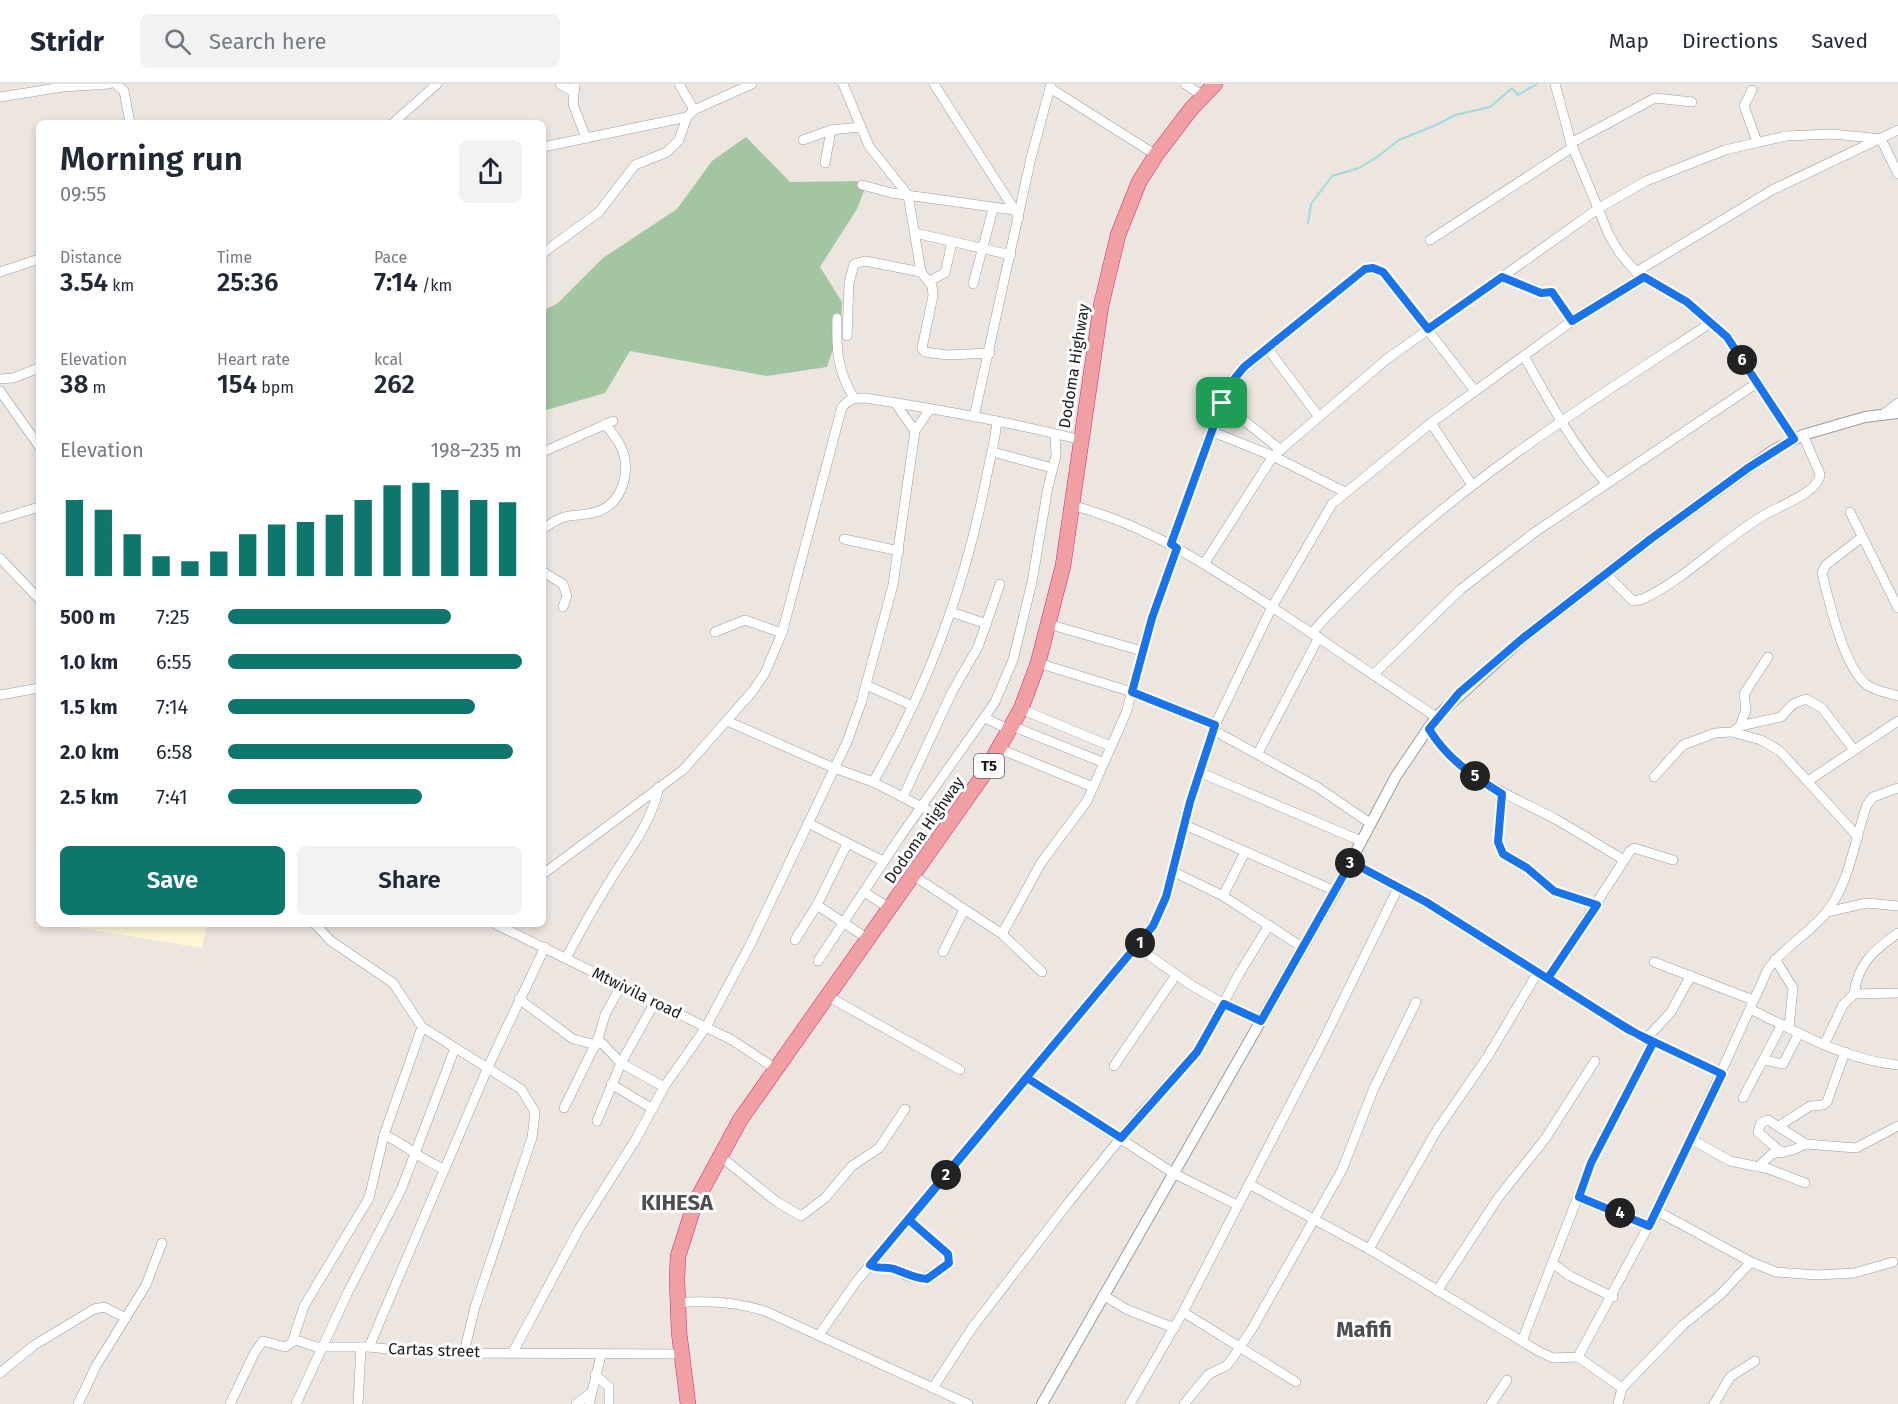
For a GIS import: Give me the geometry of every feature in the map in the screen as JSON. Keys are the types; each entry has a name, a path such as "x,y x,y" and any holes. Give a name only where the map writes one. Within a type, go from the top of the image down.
{"highway":[{"name":"Dodoma Highway","path":"688,1404 677,1303 678,1256 695,1203 740,1120 951,822 1000,749 1021,709 1038,663 1063,566 1109,266 1129,204 1156,155 1215,84"}],"street":[{"path":"0,97 63,87 109,84"},
{"path":"420,84 426,94"},
{"path":"398,120 437,84"},
{"path":"560,84 573,88 573,104 586,138"},
{"path":"546,250 599,212 635,165 667,152 679,140 691,114 679,84"},
{"path":"546,146 691,114 752,84"},
{"path":"843,84 869,146 908,195 921,272"},
{"path":"935,84 1017,213"},
{"path":"1185,84 1203,96"},
{"path":"120,85 129,120"},
{"path":"975,417 1011,255 1017,213 1050,86 1156,155"},
{"path":"1556,87 1572,145 1619,252 1640,274 1687,302 1727,337 1757,383 1798,437 1820,474 1815,486 1753,521 1698,563 1644,599 1633,601 1628,598 1606,574"},
{"path":"1752,90 1744,106 1757,142"},
{"path":"1430,240 1572,145 1655,98 1692,102"},
{"path":"804,140 831,130 860,126"},
{"path":"825,163 831,130"},
{"path":"819,1335 870,1265 1153,926 1174,872 1199,772 1214,727 1272,607 1332,504 1431,423 1572,321 1734,210 1809,171 1898,130"},
{"path":"1204,564 1277,453 1387,359 1599,208 1646,181 1690,162 1757,142 1786,136 1814,134 1881,139"},
{"path":"1881,139 1898,174"},
{"path":"862,185 1017,213"},
{"path":"973,284 993,209"},
{"path":"915,233 1011,255"},
{"path":"929,280 945,273 952,242"},
{"path":"0,272 36,260"},
{"path":"847,336 849,283 854,264 865,261 921,272 929,280 933,296 922,344 925,352 947,355 990,353"},
{"path":"1002,934 1041,863 1087,801 1102,762 1126,713 1174,546 1222,403 1233,378 1365,269 1373,268 1383,272 1475,391"},
{"path":"1502,277 1541,293 1552,292 1572,321"},
{"path":"837,318 837,360 841,374 854,398"},
{"path":"1258,753 1316,634 1395,549 1472,485 1560,422 1712,322"},
{"path":"1268,349 1319,417"},
{"path":"1524,356 1560,422 1581,454 1606,483"},
{"path":"0,379 13,378 36,369"},
{"path":"1374,674 1461,589 1535,532 1757,383"},
{"path":"0,391 36,442"},
{"path":"546,872 683,770 727,721 765,673 782,633 842,407 854,398 895,403 997,421 1081,440"},
{"path":"895,403 915,431"},
{"path":"1222,403 1277,453"},
{"path":"1882,415 1898,403"},
{"path":"513,1352 579,1229 653,1109 664,1087 705,1027 751,943 855,722 899,551 915,431 930,409"},
{"path":"1042,1404 1335,891 1396,776 1436,717 1523,638 1739,475 1798,437 1898,413"},
{"path":"873,782 913,706 958,593 993,452 997,421"},
{"path":"546,451 609,423 620,444 624,460 624,482 615,503 601,510 561,516 546,527"},
{"path":"1431,423 1472,485"},
{"path":"1213,432 1277,453 1344,492"},
{"path":"819,962 883,861 995,702 1012,660 1032,582 1057,445 1055,434"},
{"path":"993,452 1053,468"},
{"path":"1071,505 1127,522 1174,546 1316,634 1436,717"},
{"path":"0,519 36,508"},
{"path":"1850,512 1898,608"},
{"path":"1862,537 1826,565 1822,573 1838,631 1860,678 1875,690 1898,696"},
{"path":"844,539 899,551"},
{"path":"0,558 36,596"},
{"path":"546,574 563,584 567,596 563,607"},
{"path":"903,797 987,624 1000,584"},
{"path":"951,612 987,624"},
{"path":"715,632 744,620 782,633"},
{"path":"1048,624 1142,651"},
{"path":"1736,729 1746,710 1744,694 1768,657"},
{"path":"1038,663 1132,692 1214,727 1335,799 1370,823"},
{"path":"866,685 913,706"},
{"path":"0,695 36,689"},
{"path":"1654,777 1683,745 1715,733 1781,717 1793,704 1806,699 1822,708 1854,750"},
{"path":"1021,709 1110,746"},
{"path":"985,718 1102,762"},
{"path":"727,721 834,768 873,782 951,822"},
{"path":"1808,781 1898,721"},
{"path":"1429,729 1446,754 1458,765 1502,794 1558,821 1624,860"},
{"path":"1736,729 1780,751 1840,820 1858,837"},
{"path":"1000,749 1093,786"},
{"path":"1199,772 1361,841"},
{"path":"566,958 610,881 647,825 659,788"},
{"path":"1578,1357 1613,1297 1657,1211 1775,959 1827,912 1843,880 1866,805 1873,797 1898,788"},
{"path":"1502,794 1498,842 1503,854 1527,868 1554,891 1597,905"},
{"path":"808,823 883,861"},
{"path":"1185,825 1335,891"},
{"path":"795,940 817,906 847,844"},
{"path":"1548,978 1634,848 1673,860"},
{"path":"1223,896 1245,852"},
{"path":"1351,862 1435,907 1649,1041 1722,1074"},
{"path":"1174,872 1223,896 1302,947"},
{"path":"914,876 1002,934 1042,972"},
{"path":"1130,1404 1183,1312 1398,888"},
{"path":"864,892 891,909"},
{"path":"1827,912 1867,903 1898,906"},
{"path":"817,906 844,921 868,939"},
{"path":"943,952 963,910"},
{"path":"933,1388 990,1303 1121,1138 1197,1052 1269,925"},
{"path":"318,927 331,940 393,983 423,1027 521,1089 533,1106 535,1119 532,1138 475,1307 464,1352"},
{"name":"Mtwivila road","path":"510,927 566,958 732,1040 776,1069"},
{"path":"1824,1045 1843,1005 1854,994 1859,971 1865,960 1898,933"},
{"path":"358,1404 365,1347 488,1067 545,947"},
{"path":"1137,947 1176,975 1224,1004 1261,1021"},
{"path":"1743,1098 1785,1026 1793,988 1775,959"},
{"path":"1654,962 1752,1005 1785,1026 1824,1045 1875,1061 1898,1065"},
{"path":"1369,1249 1437,1130 1488,1056 1538,972"},
{"path":"1114,1066 1176,975"},
{"path":"1522,1341 1591,1163 1649,1041 1671,1012 1690,977"},
{"path":"564,1108 597,1042 605,1015 621,985"},
{"path":"1854,994 1898,993"},
{"path":"829,997 960,1070"},
{"path":"519,999 573,1039 597,1042 621,1063 664,1087"},
{"path":"597,1121 605,1108 611,1084 621,1063 655,1002"},
{"path":"1190,1402 1209,1374 1226,1366 1240,1346 1314,1222 1350,1155 1374,1088 1416,1002"},
{"path":"293,1340 304,1306 330,1267 369,1198 384,1135 423,1027"},
{"path":"1764,1060 1783,1064 1800,1033"},
{"path":"296,1404 393,1206 415,1155 455,1048"},
{"path":"1779,1126 1810,1106 1823,1105 1827,1102 1845,1052"},
{"path":"1437,1291 1498,1198 1545,1139 1595,1061"},
{"path":"1027,1078 1173,1173 1237,1205"},
{"path":"611,1084 653,1109"},
{"path":"720,1156 777,1202 801,1216 829,1193 852,1166 879,1148 904,1109"},
{"path":"1782,1153 1757,1130 1766,1120 1806,1144"},
{"path":"1759,1166 1768,1156 1806,1144 1856,1148 1898,1126"},
{"path":"384,1135 400,1143 415,1155 445,1169"},
{"path":"1691,1139 1730,1161 1759,1166 1805,1183"},
{"path":"1249,1184 1314,1222 1369,1249 1552,1358 1578,1357 1622,1388"},
{"path":"1579,1197 1649,1226"},
{"path":"1657,1211 1751,1262 1776,1272 1818,1275 1863,1272 1893,1262"},
{"path":"870,1265 880,1270 892,1268 904,1275 925,1279 931,1278 949,1263 948,1254 909,1220"},
{"path":"78,1404 96,1366 146,1285 162,1243"},
{"path":"1618,1404 1622,1388 1683,1325 1720,1295 1751,1262"},
{"path":"1552,1263 1570,1276 1613,1297"},
{"path":"1103,1294 1126,1309 1174,1328"},
{"path":"677,1303 712,1301 746,1305 819,1335 968,1404"},
{"path":"0,1373 33,1346 94,1309 104,1307 126,1318"},
{"path":"1183,1312 1296,1382"},
{"name":"Cartas street","path":"230,1404 260,1343 270,1342 285,1347 293,1340 322,1347 365,1347 415,1352 682,1354"},
{"path":"590,1404 601,1355"},
{"path":"1714,1404 1730,1377 1755,1361"},
{"path":"595,1375 609,1387 609,1404"},
{"path":"1491,1404 1507,1380"},
{"path":"576,1404 591,1393"}],"shaded area":[{"path":"80,927 206,927 202,948"}],"green space":[{"path":"746,137 790,182 868,181 857,209 820,267 842,302 841,325 827,367 767,376 630,351 605,393 546,410 546,309 558,303 603,258 677,209 712,161"}],"waterway":[{"path":"1308,223 1311,204 1332,176 1359,168 1399,140 1455,115 1490,107 1512,88 1518,95 1537,84"}],"district":[{"name":"KIHESA","path":"677,1202"},
{"name":"Mafifi","path":"1364,1329"}],"route":[{"path":"1222,403 1171,544 1177,548 1163,582 1132,692 1215,725 1190,802 1166,897 1153,926 1137,947 1076,1016 982,1133 909,1220 870,1265 882,1270 892,1268 904,1275 927,1279 951,1262 948,1254 909,1220 940,1182 982,1133 1027,1078 1121,1138 1146,1106 1184,1069 1211,1030 1224,1004 1261,1021 1351,862 1426,902 1629,1030 1722,1074 1649,1226 1579,1197 1591,1163 1653,1043 1629,1030 1548,978 1597,905 1554,891 1523,865 1503,854 1498,842 1502,794 1458,765 1446,754 1429,729 1436,717 1459,693 1523,638 1652,538 1748,468 1794,439 1727,337 1687,302 1644,277 1572,321 1552,292 1541,293 1502,277 1428,329 1383,272 1373,268 1365,269 1244,367 1226,389 1222,403"}]}
